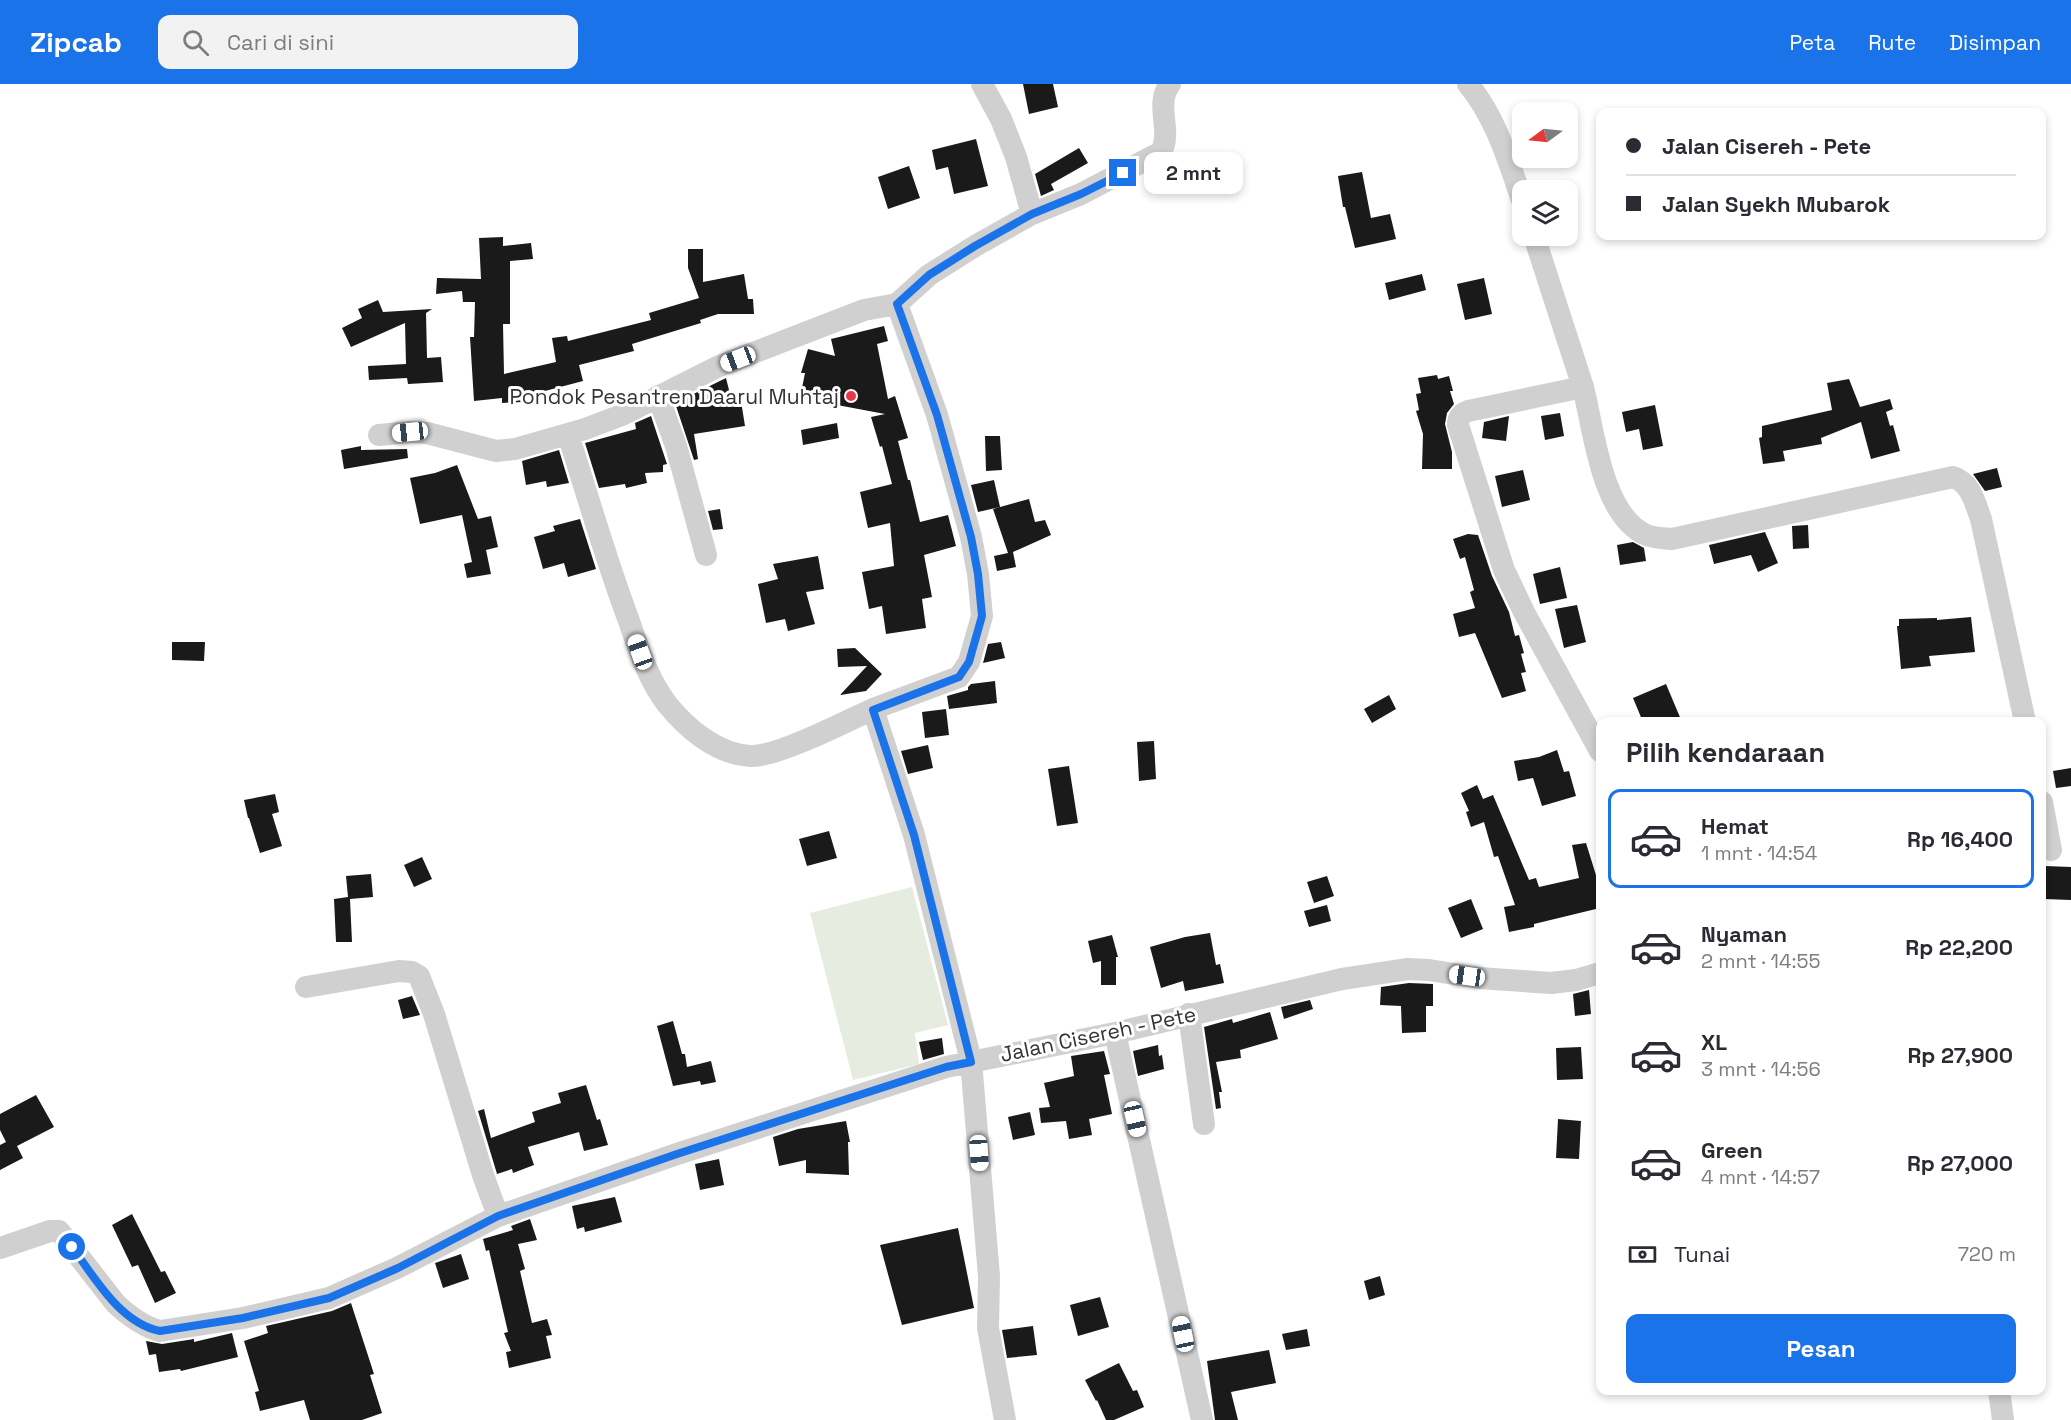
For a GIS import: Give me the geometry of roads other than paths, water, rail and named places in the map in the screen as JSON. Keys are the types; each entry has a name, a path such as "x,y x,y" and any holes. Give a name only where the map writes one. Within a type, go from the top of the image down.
{"street":[{"path":"982,84 1001,119 1016,157 1032,214"},
{"path":"378,435 427,433 496,451 515,449 622,415 717,367 864,310 897,304 929,275 975,246 1032,214 1081,194 1161,152 1165,145 1162,111 1164,96 1170,84"},
{"path":"1468,84 1478,96 1496,127 1515,180"},
{"path":"1537,246 1583,387 1595,442 1612,501 1626,520 1645,534 1672,539 1953,477 1961,480 1972,494 1981,519 2024,717"},
{"path":"568,434 617,589 648,673 667,704 688,726 710,743 727,751 751,756 774,752 959,677 969,662 982,616 978,574 968,526 937,415 897,304"},
{"path":"1583,387 1468,411 1461,414 1458,419 1504,570 1524,612 1596,744"},
{"path":"658,396 676,446 705,555"},
{"path":"873,710 914,835 971,1062 989,1276 988,1328 1005,1420"},
{"path":"2046,818 2054,850"},
{"name":"Jalan Cisereh - Pete","path":"0,1248 50,1230 59,1231 116,1304 152,1329 160,1331 243,1318 329,1298 398,1268 498,1216 677,1154 946,1067 1115,1033 1331,981 1408,969 1479,978 1551,983 1576,980 1596,974"},
{"path":"306,987 399,971 412,972 419,976 434,1014 483,1175 498,1216"},
{"path":"1189,1014 1204,1124"},
{"path":"1115,1033 1202,1420"},
{"path":"2000,1395 2003,1420"}],"place":[{"name":"Pondok Pesantren Daarul Muhtaj","path":"851,396"}]}
